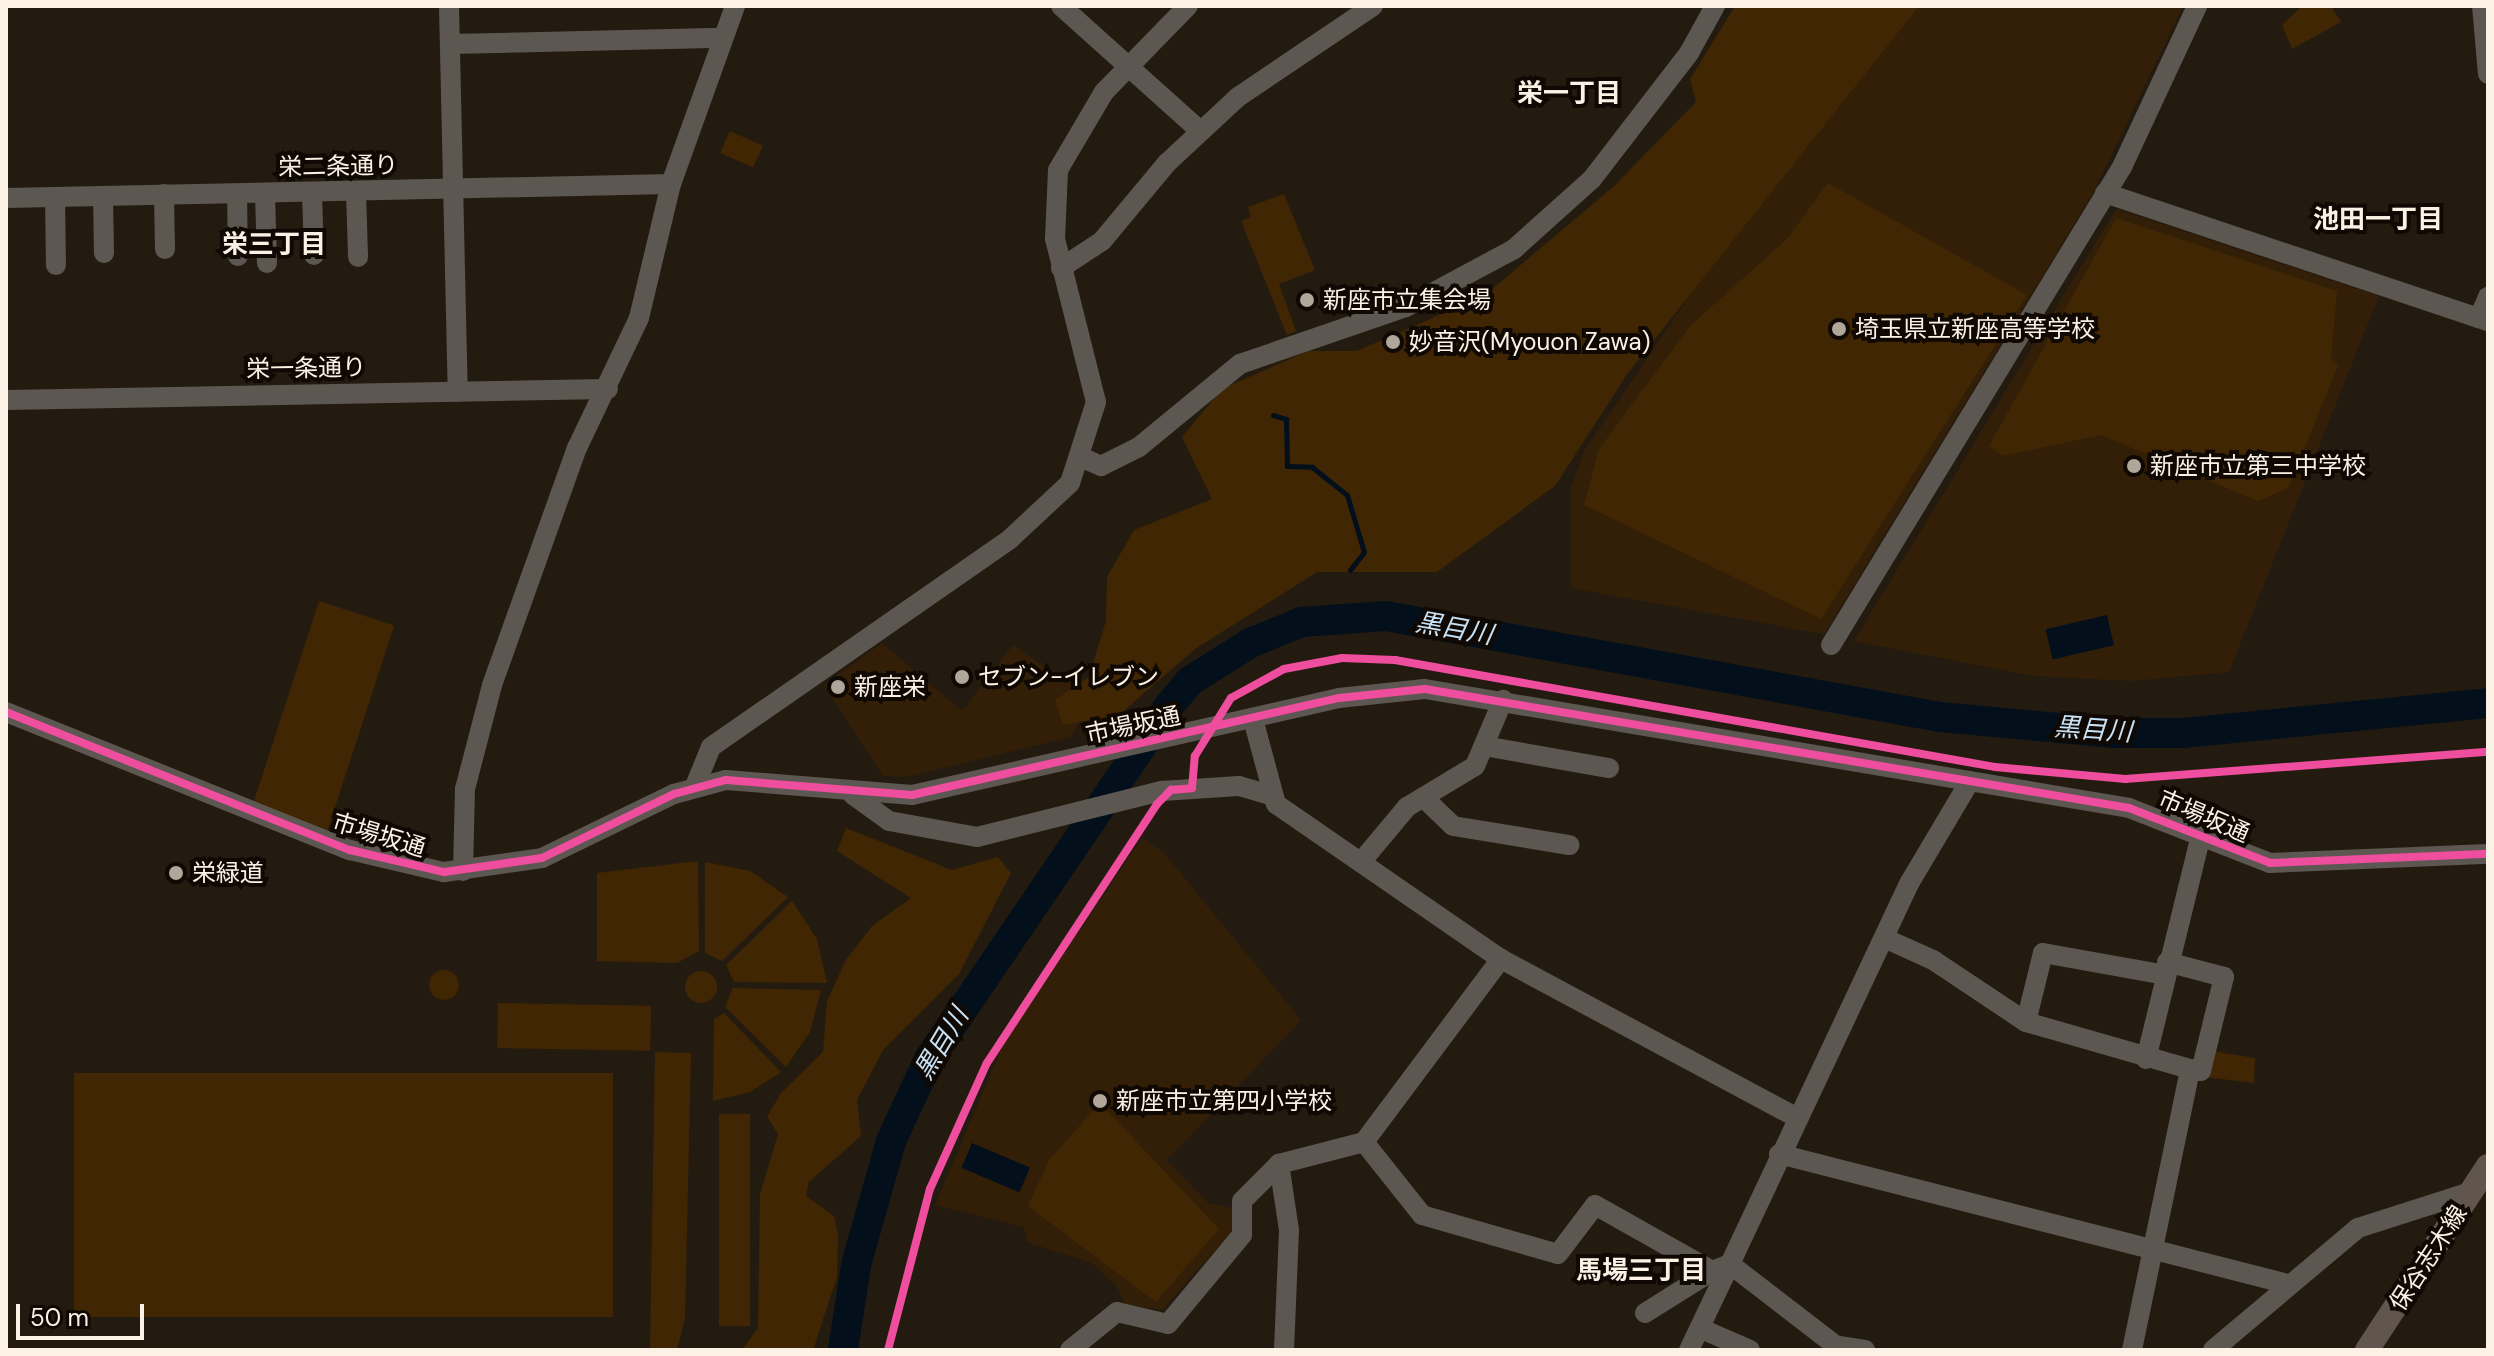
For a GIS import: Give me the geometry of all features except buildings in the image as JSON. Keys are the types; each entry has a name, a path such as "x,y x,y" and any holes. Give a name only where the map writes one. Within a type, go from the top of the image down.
{"main road":[{"name":"保谷志木線","path":"2367,1350 2488,1166"}],"street":[{"path":"449,6 458,392"},
{"path":"463,871 463,802 476,738 552,511 639,318 671,184 735,6"},
{"path":"1061,6 1125,71 1199,130"},
{"path":"695,786 711,747 1032,522 1083,458 1096,402 1093,372 1061,268 1052,212 1058,170 1080,124 1125,71 1188,6"},
{"path":"1061,268 1102,241 1199,130 1277,67 1373,6"},
{"path":"1083,458 1101,466 1139,447 1240,364 1406,307 1505,256 1592,179 1689,53 1715,6"},
{"path":"1831,645 2105,193 2197,6"},
{"path":"2485,8 2488,74"},
{"path":"450,44 722,38"},
{"name":"栄二条通り","path":"6,198 671,184"},
{"path":"356,192 358,257"},
{"path":"265,193 267,263"},
{"path":"312,193 314,255"},
{"path":"2105,193 2484,320 2488,297"},
{"path":"164,194 165,249"},
{"path":"237,194 238,256"},
{"path":"103,196 104,253"},
{"path":"55,197 56,265"},
{"name":"栄一条通り","path":"6,400 608,389"},
{"name":"市場坂通","path":"6,712 369,857 463,871 542,858 695,786 757,780 853,795 912,795 1379,690 1503,700 2152,813 2243,856 2296,866 2488,854"},
{"path":"1361,862 1379,832 1424,798 1475,766 1503,700"},
{"path":"1253,719 1270,795"},
{"path":"1484,746 1609,768"},
{"path":"1689,1350 1704,1330 1721,1267 1779,1154 1794,1116 1884,938 1970,781"},
{"path":"853,795 856,803 915,828 1005,835 1162,791 1239,786 1270,795 1501,959 1794,1116"},
{"path":"1424,798 1453,826 1569,845"},
{"path":"2146,1059 2201,835"},
{"path":"1884,938 1933,960 2026,1022 2146,1059 2201,1071 2224,977 2043,953 2026,1022"},
{"path":"1070,1350 1117,1312 1168,1324 1242,1235 1242,1201 1279,1164 1364,1142 1501,959"},
{"path":"2132,1350 2148,1250 2178,1152 2190,1069"},
{"path":"1364,1142 1422,1215 1558,1254 1595,1205 1721,1267 1835,1347 1865,1350"},
{"path":"1779,1154 2284,1283"},
{"path":"1279,1164 1289,1230 1284,1350"},
{"path":"2213,1350 2284,1283 2358,1228 2470,1192"},
{"path":"1645,1313 1721,1267"},
{"path":"1704,1330 1750,1350"}],"shaded area":[{"path":"1735,6 1919,6 1628,373 1555,486 1437,572 1317,572 1195,649 1119,715 1063,725 1055,700 1089,677 1106,621 1107,577 1134,530 1212,499 1182,437 1222,389 1308,351 1357,351 1485,295 1613,187 1696,102 1690,79"},
{"name":"埼玉県立新座高等学校","path":"1907,6 2183,6 2094,191 1824,634 1571,588 1571,487 1584,451 1750,207"},
{"path":"2302,6 2331,6 2341,22 2292,49 2282,25"},
{"path":"730,131 763,146 753,168 720,153"},
{"path":"1828,183 2027,295 1821,619 1584,505 1599,449 1691,325 1787,239"},
{"path":"1284,194 1315,270 1279,284 1296,331 1287,335 1241,221 1251,217 1248,207"},
{"name":"新座市立第三中学校","path":"2116,209 2379,296 2229,672 2131,681 2034,676 1854,641"},
{"path":"2116,218 2337,291 2331,360 2338,366 2288,488 2258,501 2101,435 2003,456 1989,446"},
{"path":"319,601 394,625 327,832 252,807"},
{"path":"882,643 962,711 1013,645 1091,699 1071,737 906,777 883,776 824,685"},
{"path":"846,828 952,870 998,857 1011,873 959,974 883,1050 857,1100 861,1136 809,1182 806,1196 834,1216 838,1235 837,1277 813,1350 742,1350 758,1328 760,1194 778,1134 767,1117 781,1093 823,1052 827,1001 846,960 872,926 911,898 837,851"},
{"name":"新座市立第四小学校","path":"1142,838 1163,852 1301,1020 1167,1160 1208,1203 1231,1208 1234,1219 1230,1233 1162,1310 1125,1304 1117,1286 1092,1263 1027,1242 1024,1227 935,1205 1004,1043"},
{"path":"698,861 699,951 677,963 597,961 597,873"},
{"path":"705,862 750,871 788,897 722,961 705,953"},
{"path":"792,901 817,939 827,983 734,982 726,965"},
{"path":"444,970 454,975 459,985 454,995 444,1000 434,995 429,985 434,975"},
{"path":"701,971 712,976 717,987 712,998 701,1003 690,998 685,987 690,976"},
{"path":"733,988 821,990 810,1032 786,1067 725,1007"},
{"path":"498,1003 651,1006 650,1051 497,1048"},
{"path":"724,1013 781,1072 750,1092 713,1101 714,1019"},
{"path":"2212,1051 2255,1058 2254,1083 2205,1077"},
{"path":"655,1052 691,1053 685,1318 677,1350 650,1350"},
{"path":"74,1073 613,1073 613,1317 74,1317"},
{"path":"1100,1103 1219,1229 1156,1302 1028,1206 1049,1160"},
{"path":"719,1114 750,1114 750,1326 719,1326"}],"water":[{"path":"2107,615 2114,645 2053,659 2046,629"},
{"path":"972,1143 1030,1168 1019,1192 961,1168"}],"waterway":[{"path":"1273,415 1286,419 1287,466 1312,467 1347,495 1364,552 1350,570"},
{"path":"1352,606 1353,615"},
{"name":"黒目川","path":"843,1350 856,1265 891,1141 929,1059 1169,706 1190,681 1250,643 1302,622 1386,616 1940,717 2114,733 2183,733 2488,703"}],"cycle path":[{"path":"888,1350 930,1189 987,1063 1157,804 1171,790 1192,788 1195,756 1231,698 1284,669 1342,658 1395,660 1995,767 2125,779 2488,752"},
{"path":"6,712 350,850 444,872 542,858 674,794 726,780 912,795 1339,698 1425,689 2129,808 2270,863 2488,854"}],"place":[{"name":"新座市立集会場","path":"1307,300"},
{"name":"埼玉県立新座高等学校","path":"1839,329"},
{"name":"妙音沢(Myouon Zawa)","path":"1393,342"},
{"name":"新座市立第三中学校","path":"2134,466"},
{"name":"セブン-イレブン","path":"962,677"},
{"name":"新座栄","path":"838,687"},
{"name":"栄緑道","path":"176,873"},
{"name":"新座市立第四小学校","path":"1100,1101"}],"district":[{"name":"栄一丁目","path":"1569,94"},
{"name":"池田一丁目","path":"2378,220"},
{"name":"栄三丁目","path":"274,245"},
{"name":"馬場三丁目","path":"1641,1271"}]}
